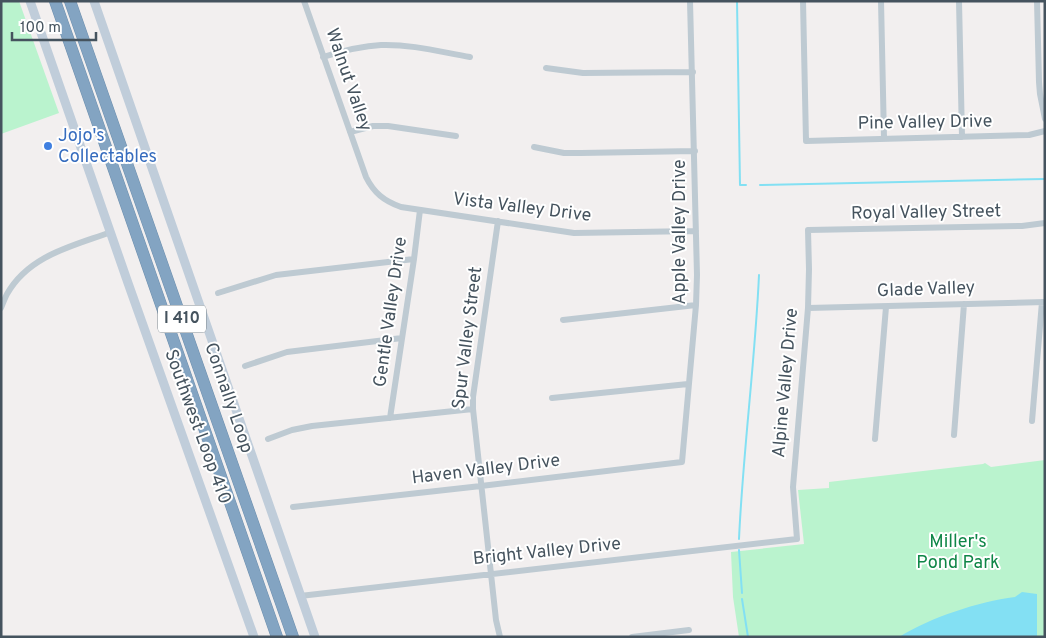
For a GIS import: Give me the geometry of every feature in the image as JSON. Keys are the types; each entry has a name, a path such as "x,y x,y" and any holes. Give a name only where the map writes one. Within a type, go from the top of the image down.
{"highway":[{"name":"Connally Loop","path":"55,1 277,637"},
{"name":"Connally Loop","path":"70,1 293,637"}],"main road":[{"name":"Southwest Loop 410","path":"30,1 254,637"},
{"path":"94,1 315,637"}],"street":[{"name":"Walnut Valley","path":"304,1 363,169"},
{"name":"Apple Valley Drive","path":"682,462 696,306 693,72 690,1"},
{"name":"Pine Valley Drive","path":"803,1 806,141 1029,136 1045,130"},
{"path":"880,1 884,138"},
{"path":"959,1 962,137"},
{"path":"1037,1 1040,94 1045,119"},
{"path":"324,57 363,47 396,45 470,57"},
{"path":"546,68 583,73 693,72"},
{"path":"350,132 373,126 388,126 456,136"},
{"path":"534,147 564,153 694,152"},
{"name":"Vista Valley Drive","path":"363,169 370,186 390,203 401,207 574,233 696,231"},
{"name":"Gentle Valley Drive","path":"390,418 420,210"},
{"name":"Spur Valley Street","path":"498,221 473,397 473,409 496,620 500,637"},
{"name":"Royal Valley Street","path":"808,230 1022,226 1045,223"},
{"name":"Alpine Valley Drive","path":"797,539 793,487 808,308 808,230"},
{"path":"1,308 7,294 17,280 38,261 60,250 111,232"},
{"path":"218,293 276,275 414,259"},
{"path":"1032,421 1043,302"},
{"name":"Glade Valley","path":"808,308 1043,302"},
{"path":"954,435 964,304"},
{"path":"563,320 696,306"},
{"path":"875,439 886,306"},
{"path":"245,366 287,352 402,338"},
{"path":"552,398 688,384"},
{"path":"268,439 292,430 312,426 473,409"},
{"name":"Haven Valley Drive","path":"293,507 682,462"},
{"name":"Bright Valley Drive","path":"300,596 797,539"},
{"path":"632,637 689,630"}],"green space":[{"path":"1,1 19,1 59,113 1,134"},
{"name":"Miller's Pond Park","path":"1045,460 1045,637 739,637 733,597 731,552 804,544 798,490 829,488 829,482 985,463 991,467"}],"water":[{"path":"1022,592 1037,594 1037,637 899,637 955,611 1015,597"}],"waterway":[{"path":"737,1 740,185 746,185"},
{"path":"760,185 1045,179"},
{"path":"739,539 759,275"},
{"path":"739,550 742,593"},
{"path":"742,599 748,637"}],"place":[{"name":"Jojo's Collectables","path":"48,146"}]}
